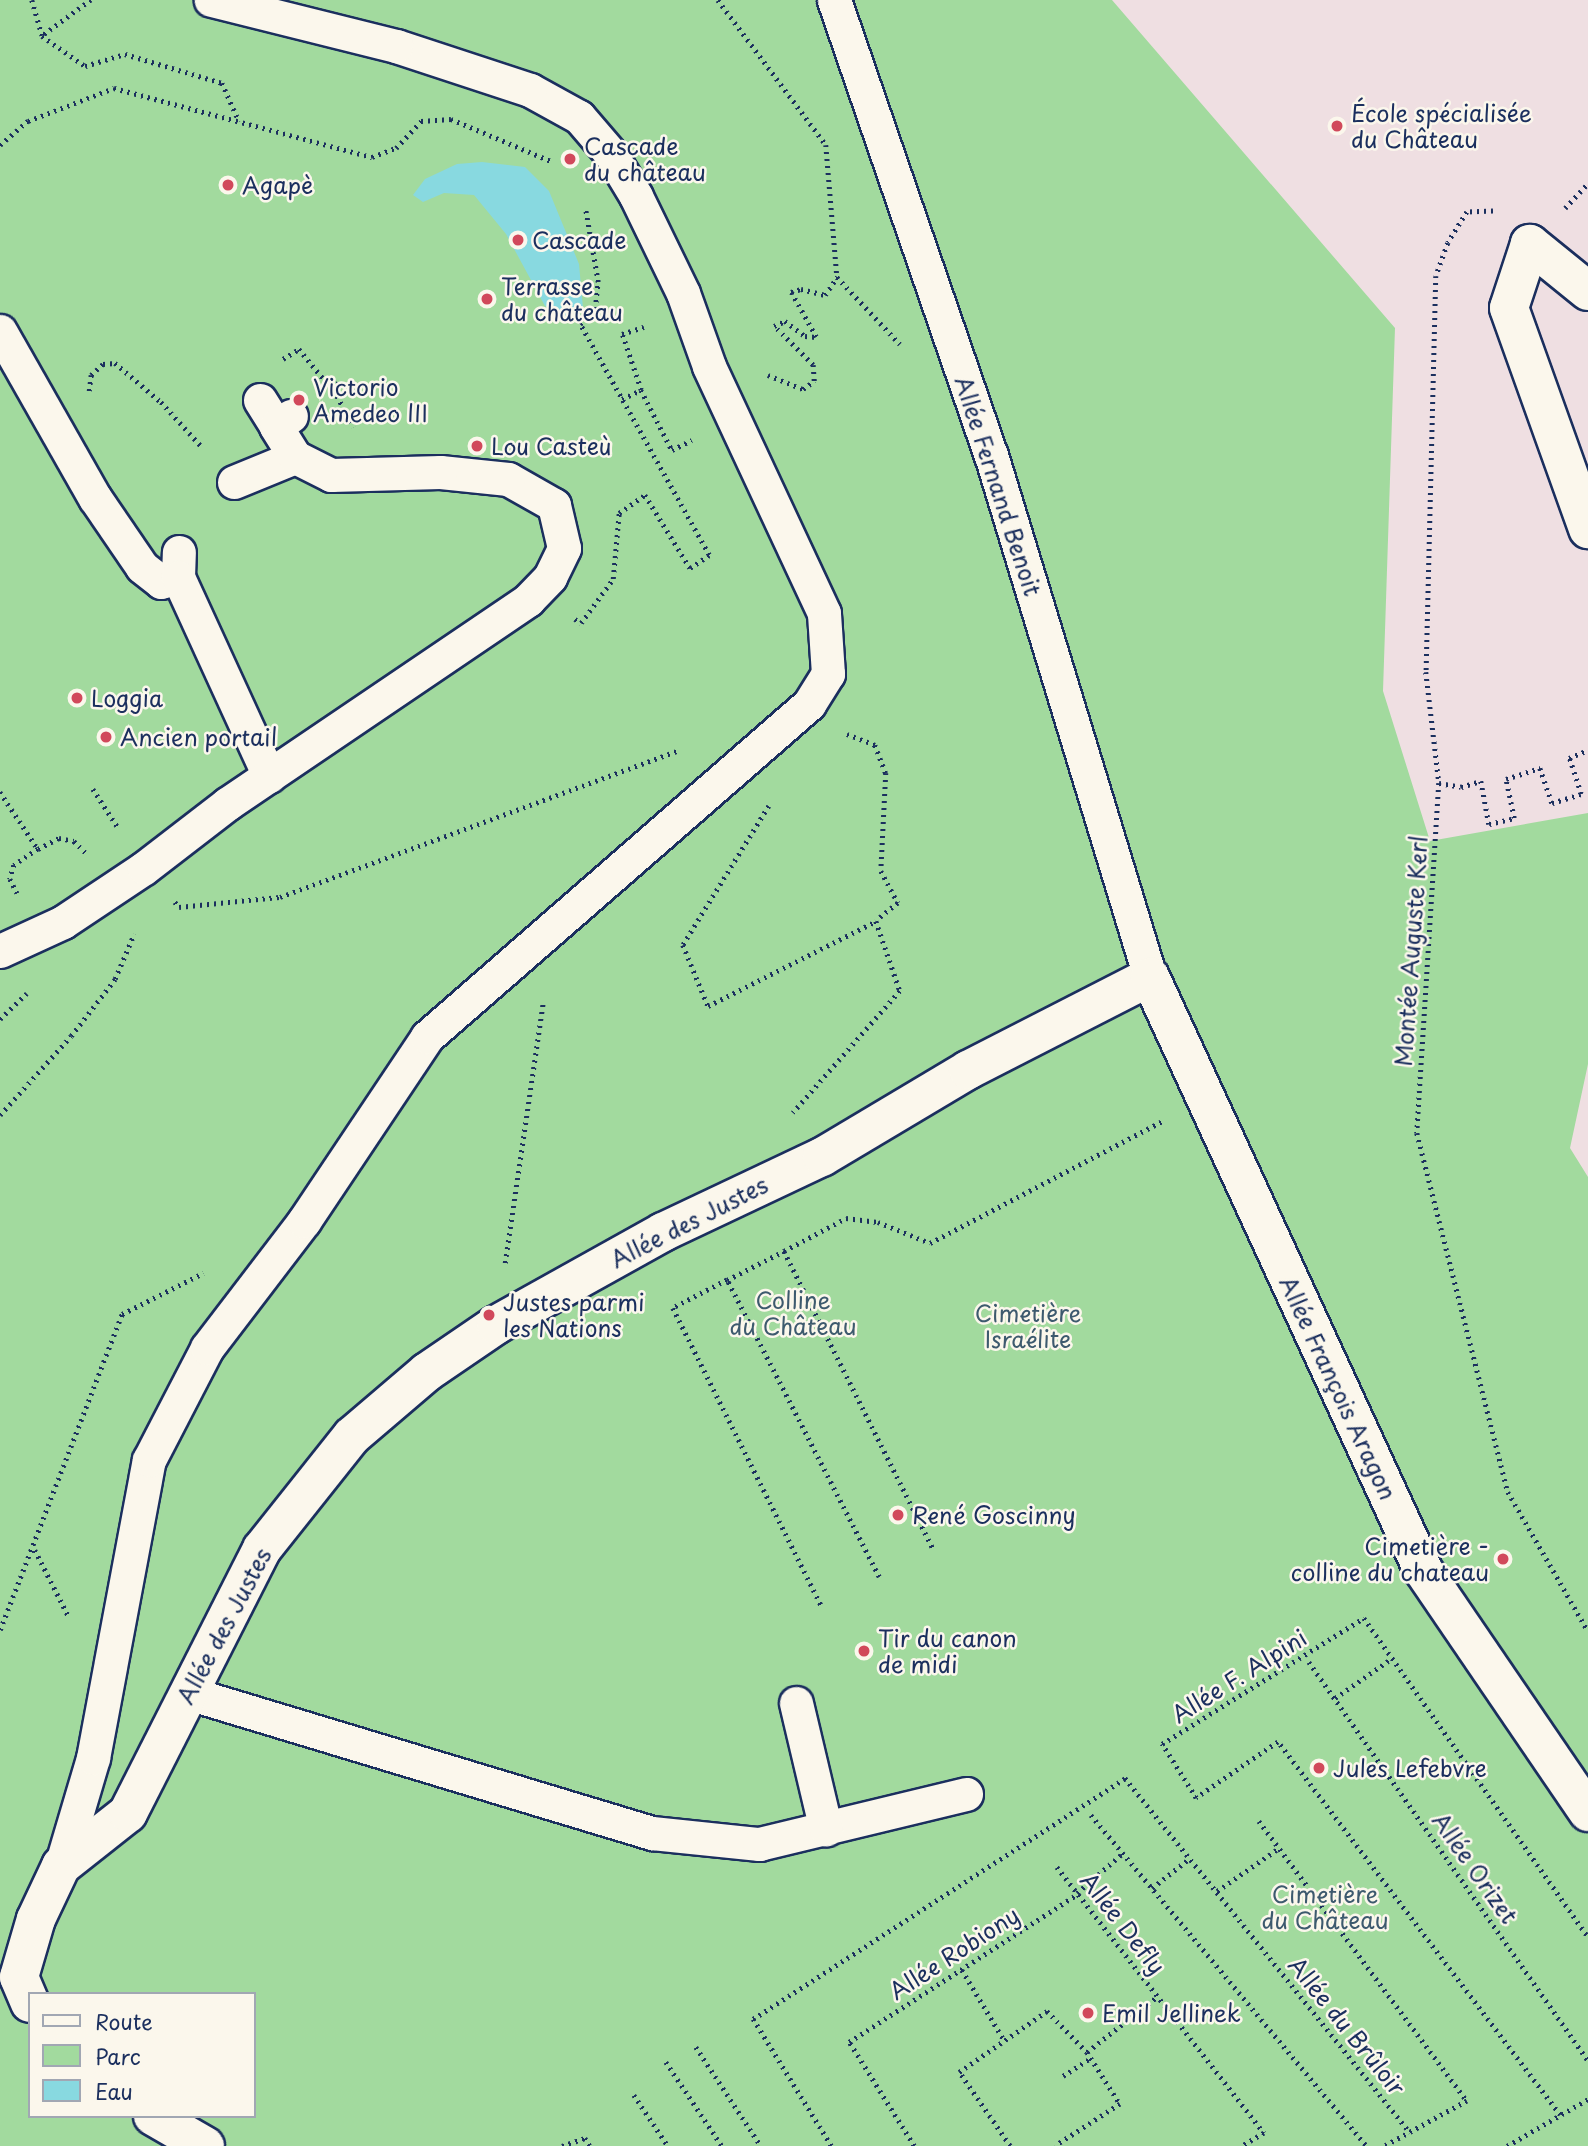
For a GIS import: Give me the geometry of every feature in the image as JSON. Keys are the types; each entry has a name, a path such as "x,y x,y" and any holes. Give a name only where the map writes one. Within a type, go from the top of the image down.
{"street":[{"path":"1588,291 1530,244 1509,308 1588,529"},
{"name":"Allée des Justes","path":"28,1998 19,1977 36,1919 61,1866 128,1813 262,1549 352,1436 427,1372 496,1325 663,1232 822,1157 968,1070 1150,977"},
{"name":"Allée François Aragon","path":"1150,977 1423,1570 1588,1812"},
{"path":"156,2118 205,2146"}],"lane":[{"path":"61,1866 93,1758 149,1460 207,1348 304,1221 427,1037 808,704 828,674 824,613 738,430 683,293 636,195 610,153 579,117 530,90 396,46 211,0"},
{"name":"Allée Fernand Benoit","path":"834,0 991,455 1150,977"},
{"path":"0,331 95,498 142,567 161,582 179,565 269,776"},
{"path":"0,951 42,932 144,868 269,776 528,600 550,577 564,548 554,505 509,479 440,471 331,475 295,457 276,414"},
{"path":"234,482 295,457"},
{"path":"188,1693 652,1833 760,1844 966,1794"},
{"path":"796,1703 826,1830"}],"path":[{"path":"32,0 43,36 85,66 125,54 222,83 239,121"},
{"path":"43,36 91,0"},
{"path":"718,0 826,145 837,277 825,295 801,289 791,292 816,337 805,336 785,321 774,326 813,365 814,381 803,389 751,371 749,399 738,430"},
{"path":"0,145 28,121 114,88 372,156 396,148 421,121 451,119 515,143 558,167"},
{"path":"567,614 581,623 612,579 619,513 645,495 691,568 709,555 580,324 595,309 598,282 584,206 578,195"},
{"name":"Montée Auguste Kerl","path":"1448,243 1436,276 1426,672 1439,783 1417,1133 1508,1492 1588,1632"},
{"path":"837,277 904,348"},
{"path":"89,400 91,375 103,364 115,363 161,402 234,482"},
{"path":"641,390 672,450 695,439 688,427"},
{"path":"777,793 683,945 708,1006 876,921 898,903 881,871 886,773 875,745 843,732"},
{"path":"144,868 179,907 280,897 683,749"},
{"path":"1439,783 1461,787 1481,781 1489,824 1514,818 1506,779 1540,768 1552,803 1581,794 1569,758 1588,750"},
{"path":"0,792 38,849 14,865 10,879 42,932"},
{"path":"0,1115 71,1036 115,979 143,914 144,868"},
{"path":"876,921 900,991"},
{"path":"496,1325 554,924"},
{"path":"822,1607 673,1308 846,1218 878,1222 930,1243 1173,1115"},
{"path":"784,1251 934,1550"},
{"path":"727,1280 879,1577"},
{"path":"0,1630 122,1314"},
{"name":"Allée F. Alpini","path":"1391,1659 1364,1618 1162,1744 1196,1798 1278,1742 1560,2115"},
{"path":"1335,1698 1391,1659 1588,1937"},
{"name":"Allée Orizet","path":"1309,1661 1588,2060"},
{"name":"Allée du Brûloir","path":"831,2146 753,2019 1125,1778 1410,2133"},
{"path":"1091,1815 1367,2146"},
{"path":"1259,1821 1467,2101 1385,2146"},
{"path":"1216,1891 1279,1848"},
{"name":"Allée Robiony","path":"914,2146 849,2042 1078,1893 1123,1853"},
{"path":"1152,1889 1189,1858"},
{"name":"Allée Defly","path":"1057,1867 1264,2133 1242,2146"},
{"path":"962,1969 1004,2040"},
{"path":"1087,2052 1158,1996"},
{"path":"1010,2146 959,2071 1047,2011 1087,2052 1120,2104 1055,2146"},
{"path":"696,2047 761,2146"},
{"path":"1063,2077 1091,2058"},
{"path":"666,2062 723,2146"},
{"path":"634,2095 668,2146"},
{"path":"1507,2146 1588,2099"},
{"path":"562,2146 584,2138 590,2146"}],"green space":[{"name":"Colline du Château","path":"0,0 1112,0 1395,328 1383,691 1430,841 1588,813 1588,1064 1570,1148 1588,1177 1588,2146 0,2146"}],"water":[{"name":"Cascade","path":"482,162 525,167 549,191 579,264 583,308 566,318 545,306 506,234 474,195 444,193 423,202 413,195 425,179 457,164"}],"place":[{"name":"École spécialisée du Château","path":"1337,126"},
{"name":"Cascade du château","path":"570,159"},
{"name":"Agapè","path":"228,185"},
{"name":"Cascade","path":"518,240"},
{"name":"Terrasse du château","path":"487,299"},
{"name":"Victorio Amedeo III","path":"299,400"},
{"name":"Lou Casteù","path":"477,446"},
{"name":"Loggia","path":"77,698"},
{"name":"Ancien portail","path":"106,737"},
{"name":"Justes parmi les Nations","path":"489,1315"},
{"name":"René Goscinny","path":"898,1515"},
{"name":"Cimetière - colline du chateau","path":"1503,1559"},
{"name":"Tir du canon de midi","path":"864,1651"},
{"name":"Jules Lefebvre","path":"1319,1768"},
{"name":"Emil Jellinek","path":"1088,2013"}],"park label":[{"name":"Cimetière Israélite","path":"1028,1326"},
{"name":"Cimetière du Château","path":"1325,1907"}]}
